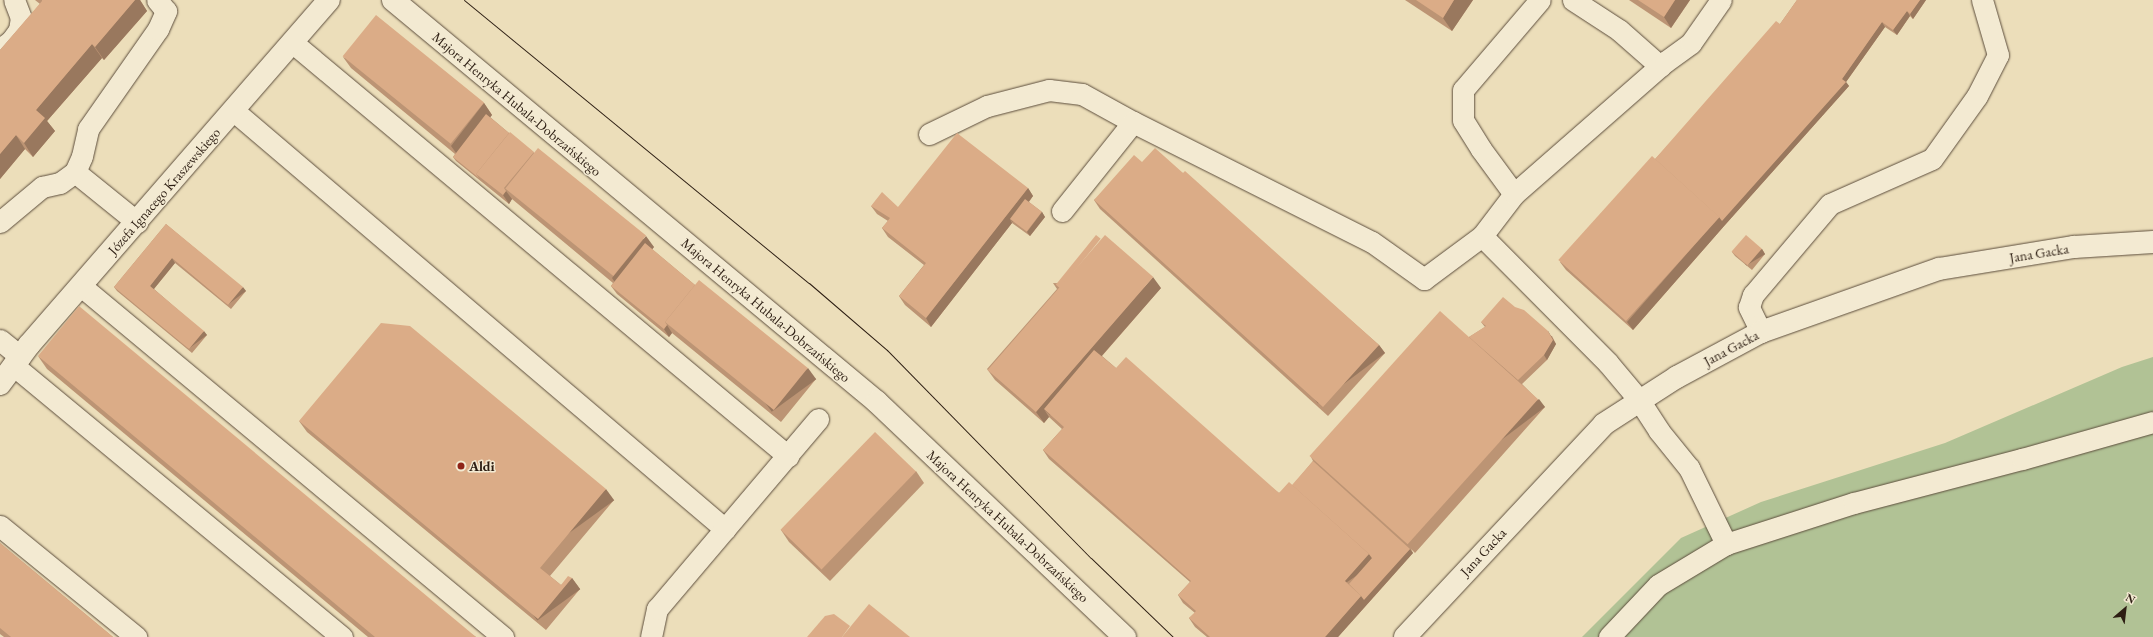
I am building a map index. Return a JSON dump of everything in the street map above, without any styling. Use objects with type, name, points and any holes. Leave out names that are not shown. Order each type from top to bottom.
[{"type":"street","name":"Józefa Ignacego Kraszewskiego","points":[[0,384],[16,361],[330,0]]},
{"type":"street","name":"Majora Henryka Hubala-Dobrzańskiego","points":[[393,0],[877,402],[1125,637]]},
{"type":"street","name":"Jana Gacka","points":[[1405,637],[1604,424],[1639,400],[1761,332],[1939,269],[2074,247],[2153,242]]},
{"type":"lane","points":[[0,49],[12,41],[19,30],[21,18],[14,0]]},
{"type":"lane","points":[[0,222],[42,187],[60,183],[75,172],[82,156],[88,129],[158,29],[166,11],[157,0]]},
{"type":"lane","points":[[1514,194],[1481,149],[1463,120],[1463,90],[1540,0]]},
{"type":"lane","points":[[1573,0],[1619,30],[1660,66]]},
{"type":"lane","points":[[929,134],[987,106],[1049,90],[1082,94],[1133,122],[1372,242],[1424,279],[1482,236],[1514,194],[1660,66],[1691,43],[1721,0]]},
{"type":"lane","points":[[1761,332],[1749,307],[1753,295],[1830,204],[1932,159],[1977,96],[1998,55],[1982,0]]},
{"type":"lane","points":[[293,43],[788,456]]},
{"type":"lane","points":[[234,111],[725,529]]},
{"type":"lane","points":[[1062,210],[1133,122]]},
{"type":"lane","points":[[75,172],[137,222]]},
{"type":"lane","points":[[1482,236],[1608,363],[1639,400],[1659,431],[1689,468],[1726,544]]},
{"type":"lane","points":[[81,286],[502,637]]},
{"type":"lane","points":[[0,340],[16,361],[342,637]]},
{"type":"lane","points":[[651,637],[657,609],[818,419]]},
{"type":"lane","points":[[1609,637],[1658,585],[1726,544],[1854,503],[2022,459],[2153,422]]},
{"type":"lane","points":[[0,526],[136,637]]},
{"type":"green space","points":[[2153,357],[2153,637],[1582,637],[1681,538],[1761,502],[1945,443],[2122,367]]},
{"type":"building","points":[[42,0],[135,0],[95,47],[92,44],[36,110],[45,118],[24,143],[16,135],[0,154],[0,50]]},
{"type":"building","points":[[1416,0],[1454,0],[1443,18]]},
{"type":"building","points":[[1638,0],[1675,0],[1664,17]]},
{"type":"building","points":[[1797,0],[1920,0],[1910,14],[1907,11],[1893,30],[1882,22],[1842,79],[1846,82],[1722,221],[1655,159],[1776,21],[1780,24]]},
{"type":"building","points":[[376,15],[484,102],[451,144],[343,56]]},
{"type":"building","points":[[486,114],[509,133],[476,174],[479,178],[453,157]]},
{"type":"building","points":[[510,132],[534,152],[504,188],[506,191],[503,195],[476,174]]},
{"type":"building","points":[[957,133],[1028,188],[926,318],[899,296],[926,263],[882,228],[890,218],[871,206],[882,192],[898,207]]},
{"type":"building","points":[[538,148],[646,235],[613,276],[505,188]]},
{"type":"building","points":[[1155,148],[1183,173],[1185,171],[1379,345],[1323,407],[1094,200],[1134,155],[1142,162]]},
{"type":"building","points":[[1652,156],[1720,217],[1626,321],[1558,260]]},
{"type":"building","points":[[1025,199],[1042,212],[1027,232],[1010,219]]},
{"type":"building","points":[[166,224],[243,287],[228,305],[172,258],[150,286],[204,331],[189,349],[114,287]]},
{"type":"building","points":[[1096,235],[1101,239],[1060,289],[1056,285]]},
{"type":"building","points":[[1105,235],[1153,277],[1036,412],[988,370]]},
{"type":"building","points":[[1746,235],[1762,249],[1747,265],[1732,252]]},
{"type":"building","points":[[645,243],[695,285],[665,322],[667,325],[664,329],[611,286]]},
{"type":"building","points":[[699,280],[808,368],[774,410],[665,322]]},
{"type":"building","points":[[1503,297],[1515,307],[1524,310],[1548,331],[1553,340],[1544,355],[1518,380],[1469,337],[1486,326],[1481,322]]},
{"type":"building","points":[[79,306],[476,637],[375,637],[38,356]]},
{"type":"building","points":[[1440,311],[1538,399],[1408,544],[1310,456]]},
{"type":"building","name":"Aldi","points":[[381,323],[410,326],[606,489],[540,568],[561,585],[568,576],[572,578],[538,619],[299,421]]},
{"type":"building","points":[[1094,350],[1116,368],[1126,357],[1279,493],[1289,482],[1369,554],[1345,581],[1361,596],[1325,637],[1210,637],[1189,618],[1196,611],[1178,595],[1191,581],[1043,450],[1064,427],[1044,409]]},
{"type":"building","points":[[875,432],[916,472],[822,569],[781,530]]},
{"type":"building","points":[[1313,461],[1410,549],[1364,600],[1349,584],[1372,558],[1292,485]]},
{"type":"building","points":[[0,543],[113,637],[11,637],[0,628]]},
{"type":"building","points":[[869,604],[910,637],[842,637]]},
{"type":"building","points":[[834,614],[850,626],[842,637],[807,637],[825,616]]},
{"type":"tram line","points":[[464,0],[809,283],[887,350],[1091,558],[1173,637]]},
{"type":"place","name":"Aldi","points":[[461,466]]}]
